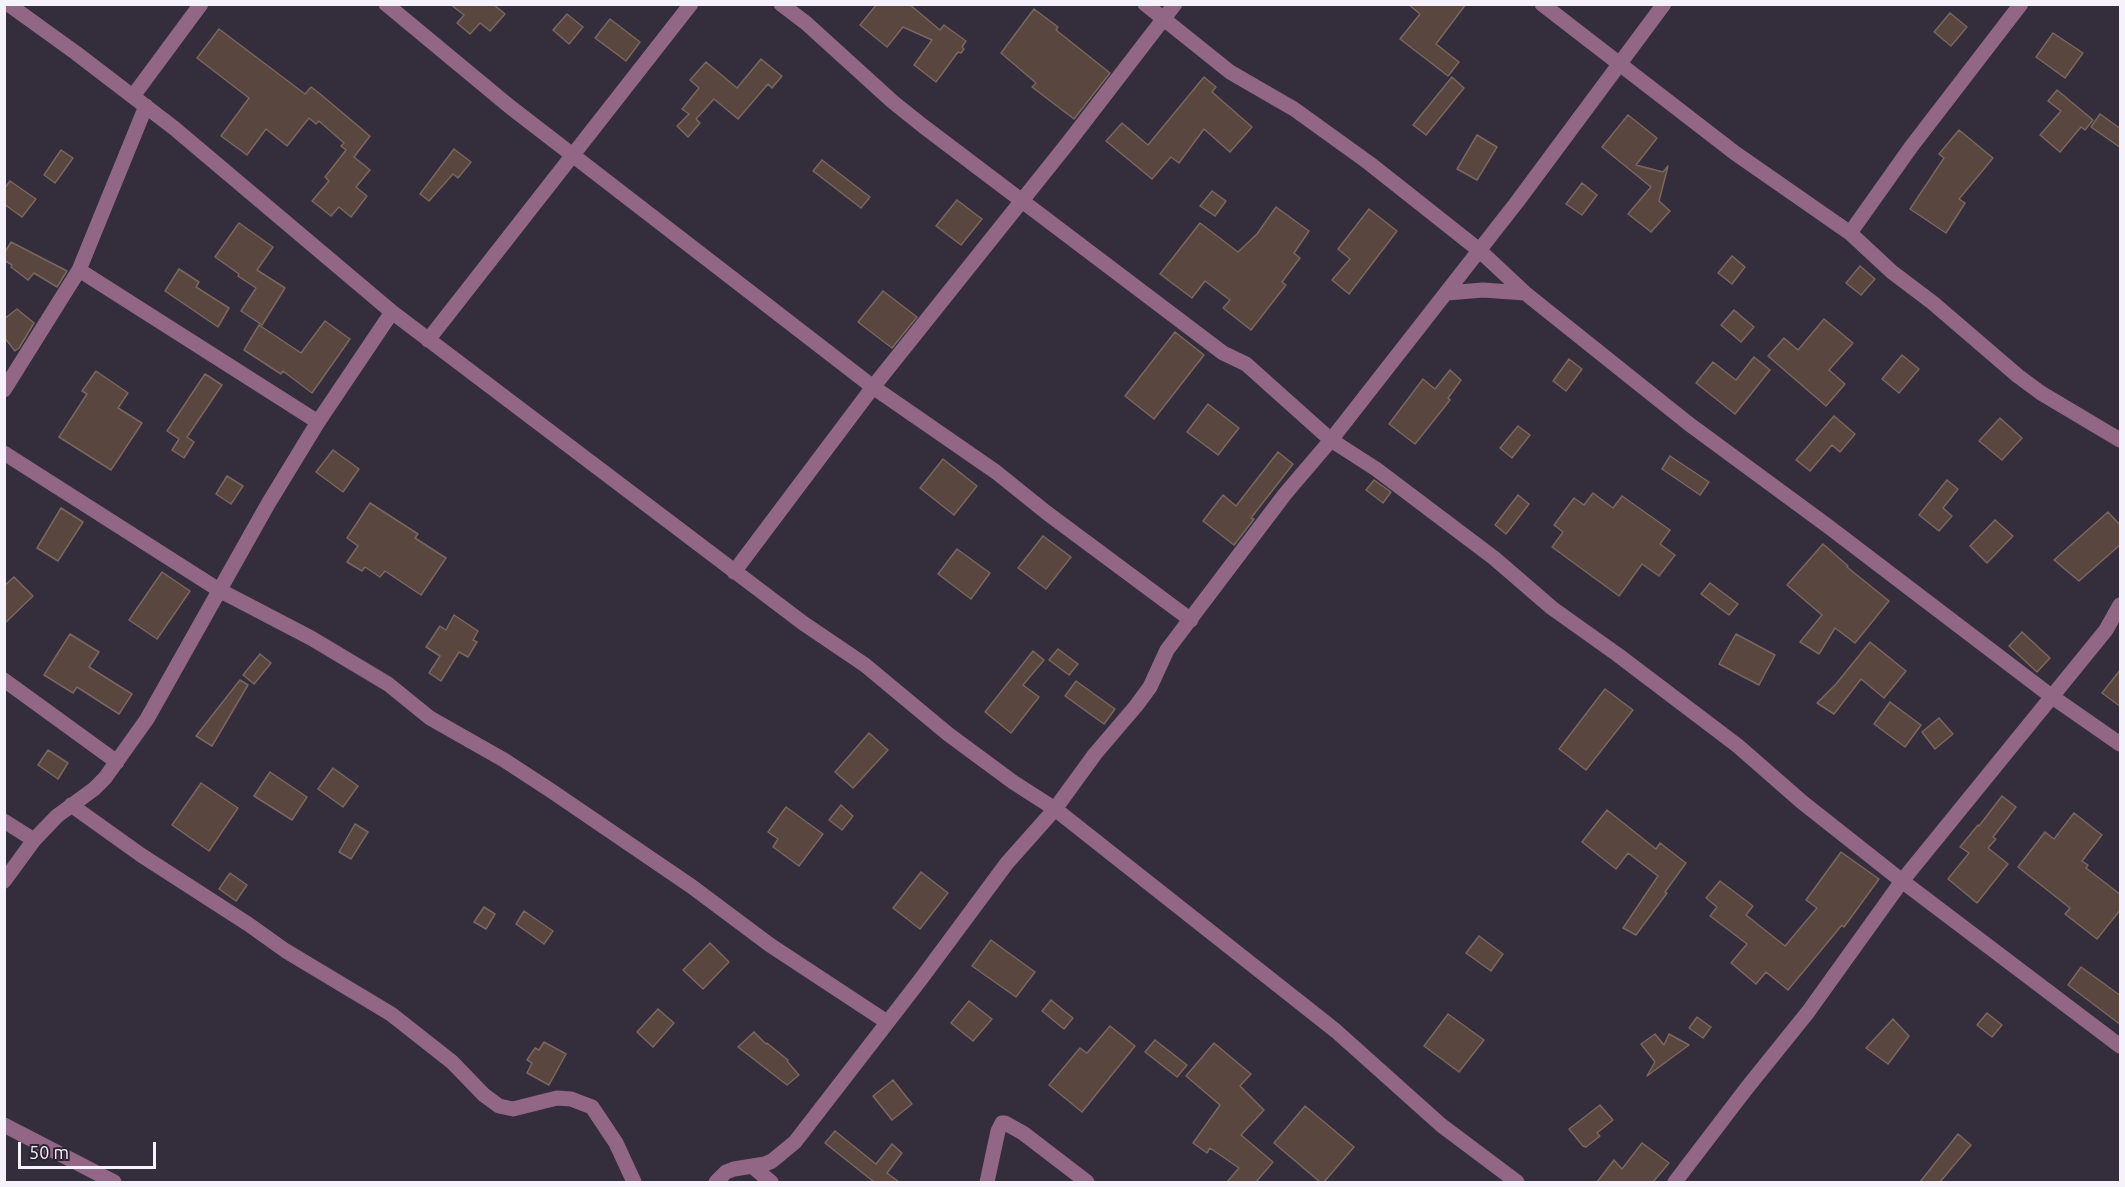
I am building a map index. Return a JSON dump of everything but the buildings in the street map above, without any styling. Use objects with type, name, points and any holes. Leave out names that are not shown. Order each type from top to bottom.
[{"type":"street","points":[[8,4],[146,106],[428,340],[734,572],[865,665],[948,734],[1055,809],[1336,1031],[1441,1125],[1517,1182]]},
{"type":"street","points":[[133,96],[201,4]]},
{"type":"street","points":[[386,4],[508,106],[873,387],[996,472],[1047,513],[1191,620]]},
{"type":"street","points":[[428,340],[691,4]]},
{"type":"street","points":[[781,4],[806,23],[893,102],[1021,202],[1223,353],[1246,364],[1330,440],[1376,469],[1494,558],[1551,608],[1618,655],[1738,746],[1802,802],[1902,881],[2121,1046]]},
{"type":"street","points":[[1145,4],[1230,72],[1294,109],[1370,163],[1479,250],[1525,293],[1689,424],[1830,527],[2051,696],[2121,744]]},
{"type":"street","points":[[734,572],[873,387],[1175,4]]},
{"type":"street","points":[[1542,4],[1735,153],[1850,233],[1892,272],[1933,303],[2018,376],[2041,393],[2121,440]]},
{"type":"street","points":[[716,1182],[726,1172],[734,1169],[753,1167],[772,1161],[795,1142],[1007,863],[1055,809],[1095,754],[1150,687],[1167,650],[1285,494],[1447,293],[1664,4]]},
{"type":"street","points":[[1850,233],[1911,147],[2021,4]]},
{"type":"street","points":[[4,390],[79,270],[146,106]]},
{"type":"street","points":[[79,270],[318,422]]},
{"type":"street","points":[[1447,293],[1483,290],[1525,293]]},
{"type":"street","points":[[4,881],[34,840],[57,816],[94,789],[117,762],[147,719],[268,504],[318,422],[392,312]]},
{"type":"street","points":[[4,453],[219,590],[311,638],[388,684],[430,718],[504,760],[550,790],[691,886],[770,945],[887,1022]]},
{"type":"street","points":[[1675,1182],[1808,1012],[1902,881],[2106,630],[2121,605]]},
{"type":"street","points":[[4,680],[117,762]]},
{"type":"street","points":[[71,805],[141,855],[286,951],[392,1014],[452,1062],[484,1095],[499,1106],[513,1108],[557,1098],[571,1099],[592,1107],[616,1143],[634,1182]]},
{"type":"street","points":[[4,821],[34,840]]},
{"type":"street","points":[[987,1182],[998,1131],[1002,1123],[1023,1133],[1087,1182]]},
{"type":"street","points":[[4,1125],[114,1182]]},
{"type":"street","points":[[753,1167],[771,1182]]}]
